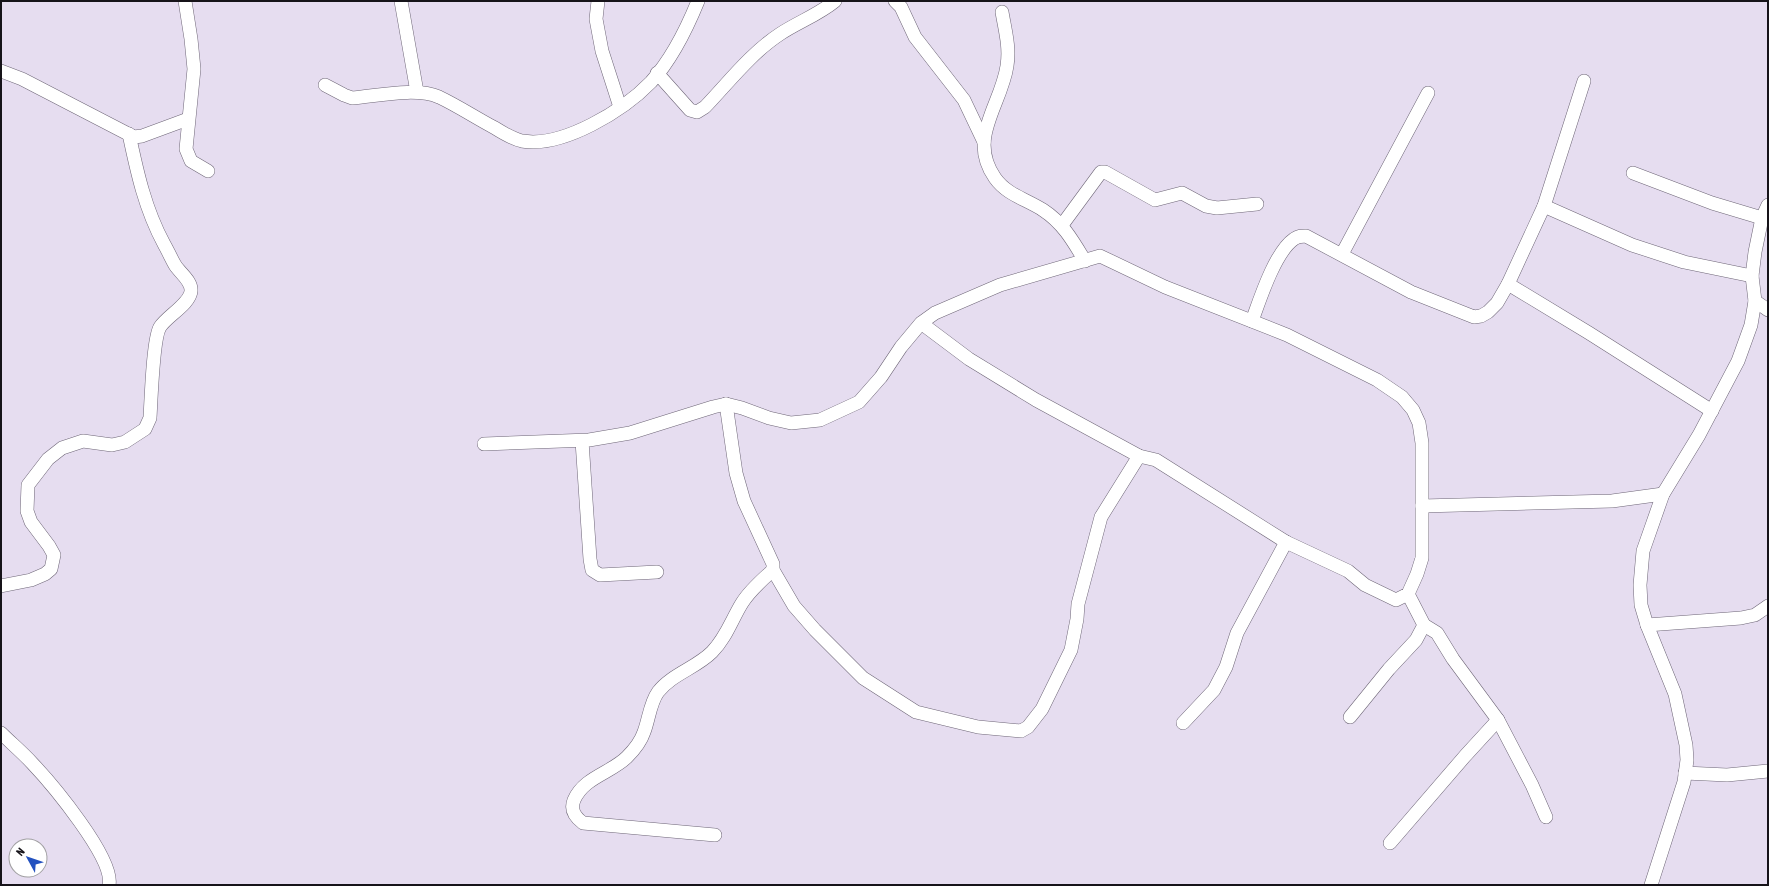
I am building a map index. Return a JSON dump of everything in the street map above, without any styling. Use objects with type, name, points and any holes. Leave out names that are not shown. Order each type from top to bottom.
[{"type":"street","points":[[185,1],[194,69],[186,149],[191,161],[208,171]]},
{"type":"street","points":[[401,1],[417,92]]},
{"type":"street","points":[[598,1],[596,19],[600,39],[620,107]]},
{"type":"street","points":[[325,85],[352,98],[417,92],[438,97],[504,134],[522,141],[547,140],[585,129],[620,107],[637,94],[657,74],[674,48],[698,1]]},
{"type":"street","points":[[657,74],[690,110],[697,112],[705,107],[761,50],[779,35],[818,13],[835,1]]},
{"type":"street","points":[[895,1],[901,7],[915,37],[964,100],[984,142]]},
{"type":"street","points":[[1002,12],[1009,48],[1002,89],[988,120],[984,142],[986,161],[995,178],[1006,191],[1042,210],[1062,225],[1085,261]]},
{"type":"street","points":[[1,71],[22,79],[134,137],[142,136],[188,119]]},
{"type":"street","points":[[1252,321],[1278,259],[1293,239],[1298,236],[1306,236],[1411,292],[1474,317],[1481,316],[1488,312],[1497,303],[1508,284],[1544,206],[1584,81]]},
{"type":"street","points":[[1342,254],[1428,93]]},
{"type":"street","points":[[1,586],[31,580],[45,574],[51,569],[54,555],[49,546],[30,522],[27,511],[28,485],[48,458],[62,448],[83,441],[112,445],[125,442],[145,429],[150,418],[157,334],[169,317],[182,306],[189,297],[191,290],[190,284],[176,266],[162,240],[148,209],[137,174],[129,134]]},
{"type":"street","points":[[1062,225],[1101,172],[1105,172],[1155,200],[1182,194],[1206,206],[1217,208],[1256,204]]},
{"type":"street","points":[[1633,173],[1712,202],[1762,218]]},
{"type":"street","points":[[1651,885],[1676,812],[1684,782],[1687,760],[1686,745],[1675,694],[1647,625],[1641,605],[1640,585],[1643,551],[1663,494],[1712,411],[1738,361],[1751,325],[1755,301],[1752,276],[1762,218],[1768,205]]},
{"type":"street","points":[[1544,206],[1632,245],[1684,262],[1752,276]]},
{"type":"street","points":[[484,444],[582,440],[630,433],[726,404],[769,418],[791,423],[827,418],[859,402],[881,378],[900,347],[921,323],[936,313],[1000,285],[1100,256],[1165,287],[1287,335],[1377,380],[1402,397],[1413,410],[1419,423],[1422,443],[1422,558],[1408,594],[1396,600],[1365,585],[1348,572],[1286,542],[1156,460],[1139,456],[1002,380],[969,359],[921,323]]},
{"type":"street","points":[[1508,284],[1589,333],[1712,411]]},
{"type":"street","points":[[1755,301],[1768,310]]},
{"type":"street","points":[[715,835],[583,823],[576,818],[572,808],[574,800],[582,788],[626,758],[636,747],[644,732],[648,715],[657,693],[667,683],[700,662],[713,651],[753,588],[773,570],[774,564],[742,494],[736,473],[726,404]]},
{"type":"street","points":[[582,440],[590,560],[592,570],[600,575],[657,572]]},
{"type":"street","points":[[773,570],[794,606],[815,630],[863,678],[916,712],[978,727],[1021,731],[1028,728],[1042,709],[1071,650],[1078,604],[1101,516],[1139,456]]},
{"type":"street","points":[[1422,506],[1612,501],[1663,494]]},
{"type":"street","points":[[1183,723],[1214,690],[1226,667],[1237,633],[1286,542]]},
{"type":"street","points":[[1408,594],[1424,625],[1437,633],[1453,660],[1498,720],[1532,785],[1546,817]]},
{"type":"street","points":[[1647,625],[1741,618],[1755,614],[1768,606]]},
{"type":"street","points":[[1350,717],[1384,674],[1416,640],[1424,625]]},
{"type":"street","points":[[1390,843],[1498,720]]},
{"type":"street","points":[[1,733],[32,763],[58,793],[99,849],[107,867],[110,880],[109,885]]},
{"type":"street","points":[[1685,773],[1727,775],[1768,771]]}]
